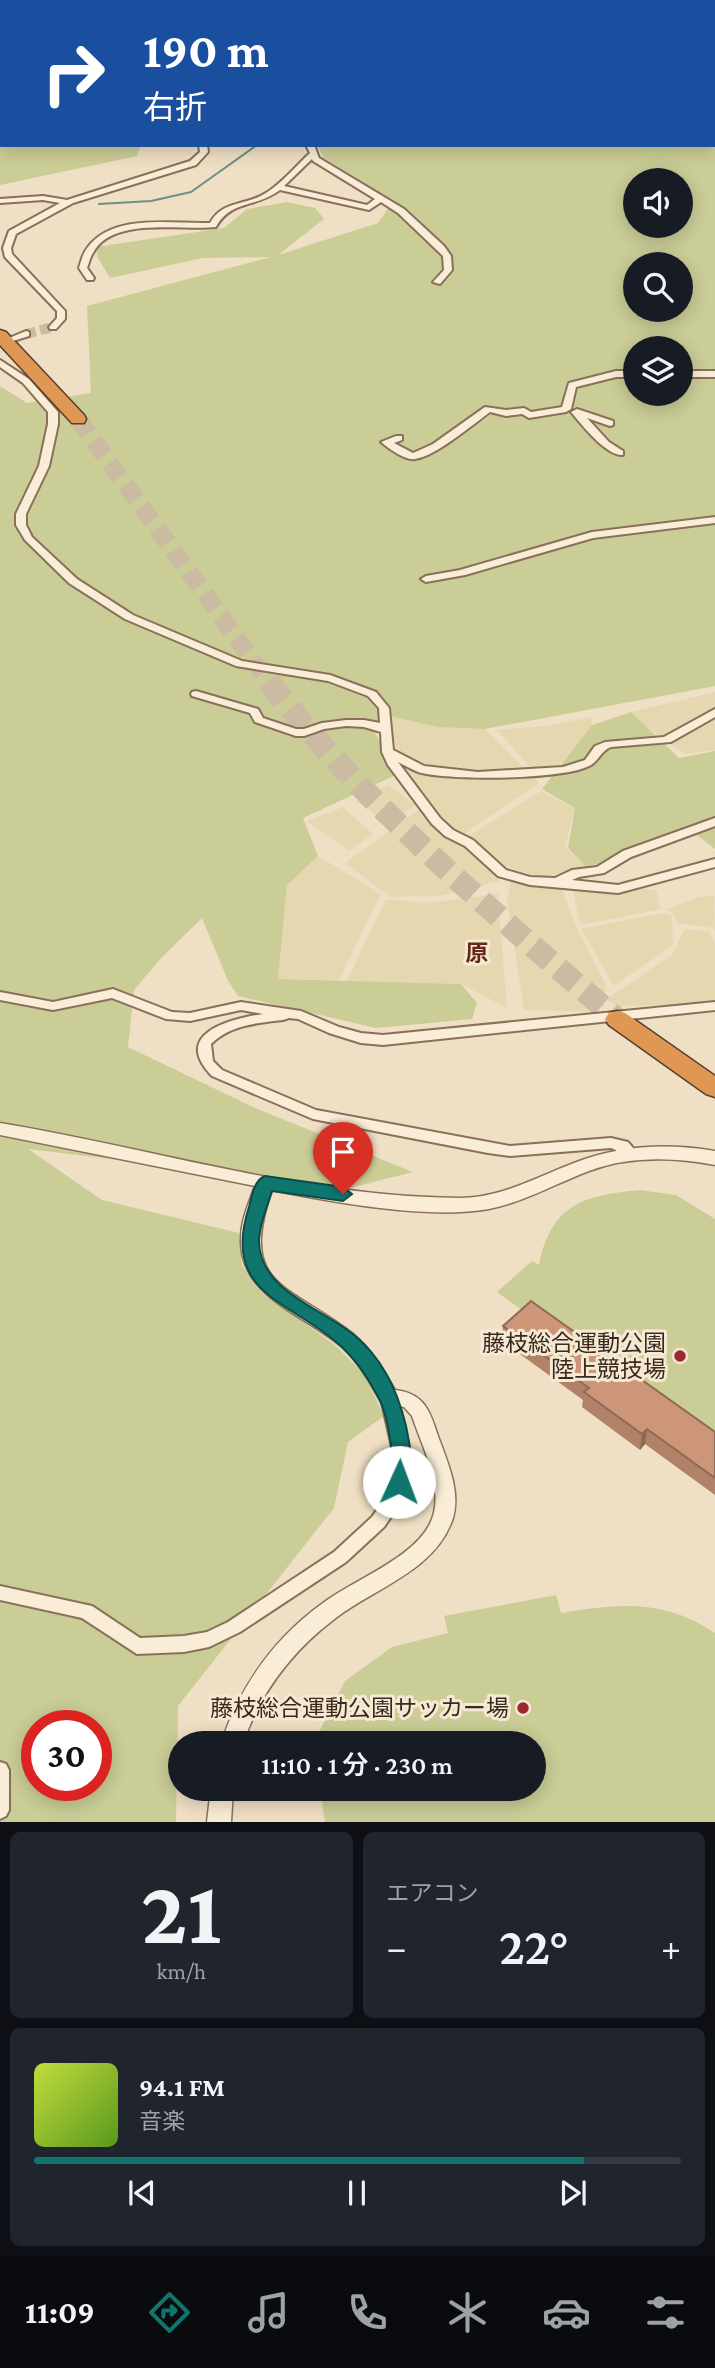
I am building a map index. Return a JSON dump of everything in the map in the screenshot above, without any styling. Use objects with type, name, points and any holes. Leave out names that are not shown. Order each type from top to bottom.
[{"type":"highway","points":[[6,336],[78,419]]},
{"type":"highway","points":[[715,1082],[617,1019],[715,1088]]},
{"type":"street","points":[[53,327],[61,319],[61,311],[8,255],[12,233],[68,202],[193,163],[204,152],[203,147]]},
{"type":"street","points":[[90,278],[83,268],[85,255],[100,236],[122,229],[213,225],[217,215],[229,206],[262,198],[277,187],[312,150],[337,174],[401,211],[447,256],[447,270],[437,282]]},
{"type":"street","points":[[277,187],[369,208],[381,198]]},
{"type":"street","points":[[0,201],[43,198],[68,202]]},
{"type":"street","points":[[0,237],[10,237]]},
{"type":"street","points":[[6,336],[26,334]]},
{"type":"street","points":[[0,363],[26,381],[52,412],[53,424],[44,466],[21,514],[21,525],[28,538],[73,581],[129,617],[240,664],[330,678],[372,694],[384,708],[388,752],[394,765],[430,814],[449,833],[469,843],[502,873],[530,881],[618,889],[715,863]]},
{"type":"street","points":[[620,453],[606,444],[571,411],[572,385],[623,374]]},
{"type":"street","points":[[693,374],[715,374]]},
{"type":"street","points":[[399,438],[386,442],[413,457],[436,446],[488,409],[506,413],[524,411],[529,415],[571,411],[610,423]]},
{"type":"street","points":[[426,579],[461,573],[592,535],[715,520]]},
{"type":"street","points":[[196,695],[254,711],[259,720],[296,733],[306,733],[321,726],[361,723],[377,725],[386,730]]},
{"type":"street","points":[[388,752],[421,769],[478,775],[564,770],[589,762],[599,748],[609,744],[667,740],[715,712]]},
{"type":"street","points":[[556,882],[576,873],[600,870],[627,853],[715,822]]},
{"type":"street","points":[[0,996],[53,1006],[113,993],[171,1016],[190,1017],[241,1006],[301,1015],[334,1030],[361,1038],[383,1040],[715,1006]]},
{"type":"street","points":[[301,1015],[225,1026],[212,1033],[204,1043],[203,1052],[207,1063],[217,1073],[313,1114],[510,1151],[611,1143],[623,1146],[632,1155]]},
{"type":"street","points":[[0,1129],[139,1153],[265,1183],[433,1202],[484,1203],[524,1194],[607,1158],[662,1153],[715,1158]]},
{"type":"street","points":[[0,1593],[86,1611],[137,1646],[184,1644],[209,1639],[234,1627],[340,1558],[378,1522],[391,1503],[399,1482],[402,1457],[389,1398],[376,1375],[349,1341],[279,1295],[264,1279],[254,1262],[250,1244],[251,1228],[265,1183]]},
{"type":"street","points":[[235,1731],[238,1719],[260,1680],[285,1647],[317,1618],[351,1594],[427,1547],[443,1519],[444,1491],[419,1407],[407,1398],[389,1398]]},
{"type":"street","points":[[0,1770],[0,1810]]},
{"type":"street","points":[[219,1822],[221,1801]]},
{"type":"shaded area","points":[[715,692],[715,750],[685,754],[627,713]]},
{"type":"shaded area","points":[[387,715],[437,727],[485,729],[539,783],[464,834],[456,835],[500,881],[440,896],[391,897],[345,863],[424,806],[394,770]]},
{"type":"shaded area","points":[[591,717],[592,725],[555,771],[531,768],[497,730],[546,726]]},
{"type":"shaded area","points":[[388,785],[416,805],[388,823],[356,801]]},
{"type":"shaded area","points":[[541,791],[575,808],[565,847],[586,867],[540,878],[502,865],[467,837]]},
{"type":"shaded area","points":[[343,807],[373,834],[349,851],[307,821]]},
{"type":"shaded area","points":[[318,856],[381,894],[339,980],[278,979],[287,884]]},
{"type":"shaded area","points":[[511,880],[562,887],[574,922],[606,986],[604,1005],[597,1012],[524,1010],[507,900]]},
{"type":"shaded area","points":[[572,885],[656,890],[661,909],[580,925]]},
{"type":"shaded area","points":[[498,894],[507,1008],[461,984],[347,981],[386,899],[425,903]]},
{"type":"shaded area","points":[[714,895],[715,932],[713,928],[678,923],[674,914],[667,909],[696,898]]},
{"type":"shaded area","points":[[664,913],[672,916],[673,945],[614,986],[581,929]]},
{"type":"shaded area","points":[[685,929],[709,932],[715,944],[715,1004],[615,1006],[607,999],[672,955]]},
{"type":"green space","points":[[0,147],[140,147],[137,156],[0,185]]},
{"type":"green space","points":[[318,147],[715,147],[715,686],[485,729],[437,727],[385,715],[371,727],[400,773],[303,818],[318,856],[287,885],[278,979],[461,984],[477,1003],[472,1019],[376,1028],[238,996],[228,981],[202,918],[162,957],[134,990],[128,1047],[255,1108],[413,1172],[350,1188],[28,1149],[102,1200],[239,1233],[242,1265],[262,1293],[335,1345],[364,1374],[384,1416],[348,1442],[334,1508],[178,1706],[178,1731],[168,1731],[168,1801],[176,1801],[176,1822],[0,1822],[0,386],[27,403],[91,393],[87,306],[271,257],[203,258],[110,278],[98,258],[96,247],[224,228],[247,209],[287,202],[315,208],[324,219],[278,255],[378,223],[393,201],[324,158]]},
{"type":"green space","points":[[631,712],[679,758],[715,751],[715,849],[688,828],[611,861],[586,867],[568,848],[575,808],[542,789],[592,725]]},
{"type":"green space","points":[[640,1190],[676,1195],[715,1219],[715,1449],[497,1292],[532,1261],[539,1265],[552,1229],[561,1216],[573,1207],[602,1195]]},
{"type":"green space","name":"藤枝総合運動公園サッカー場","points":[[556,1595],[561,1613],[603,1607],[641,1606],[678,1614],[715,1633],[715,1822],[325,1822],[322,1801],[546,1801],[546,1731],[320,1731],[345,1681],[392,1647],[448,1633],[444,1616]]},
{"type":"building","name":"藤枝総合運動公園 陸上競技場","points":[[531,1301],[715,1432],[715,1478],[647,1429],[642,1434],[584,1392],[589,1388],[503,1326]]},
{"type":"waterway","points":[[99,204],[151,201],[191,192],[254,147]]},
{"type":"tunnel","points":[[26,334],[53,327]]},
{"type":"tunnel","points":[[78,419],[270,684]]},
{"type":"tunnel","points":[[269,682],[348,774],[391,817],[480,900],[617,1019]]},
{"type":"place","name":"藤枝総合運動公園 陸上競技場","points":[[680,1356]]},
{"type":"place","name":"藤枝総合運動公園サッカー場","points":[[523,1708]]},
{"type":"district","name":"原","points":[[477,953]]},
{"type":"route","points":[[343,1194],[265,1183],[251,1228],[250,1244],[254,1262],[264,1279],[279,1295],[349,1341],[376,1375],[389,1398],[398,1437],[402,1457],[399,1482]]}]
